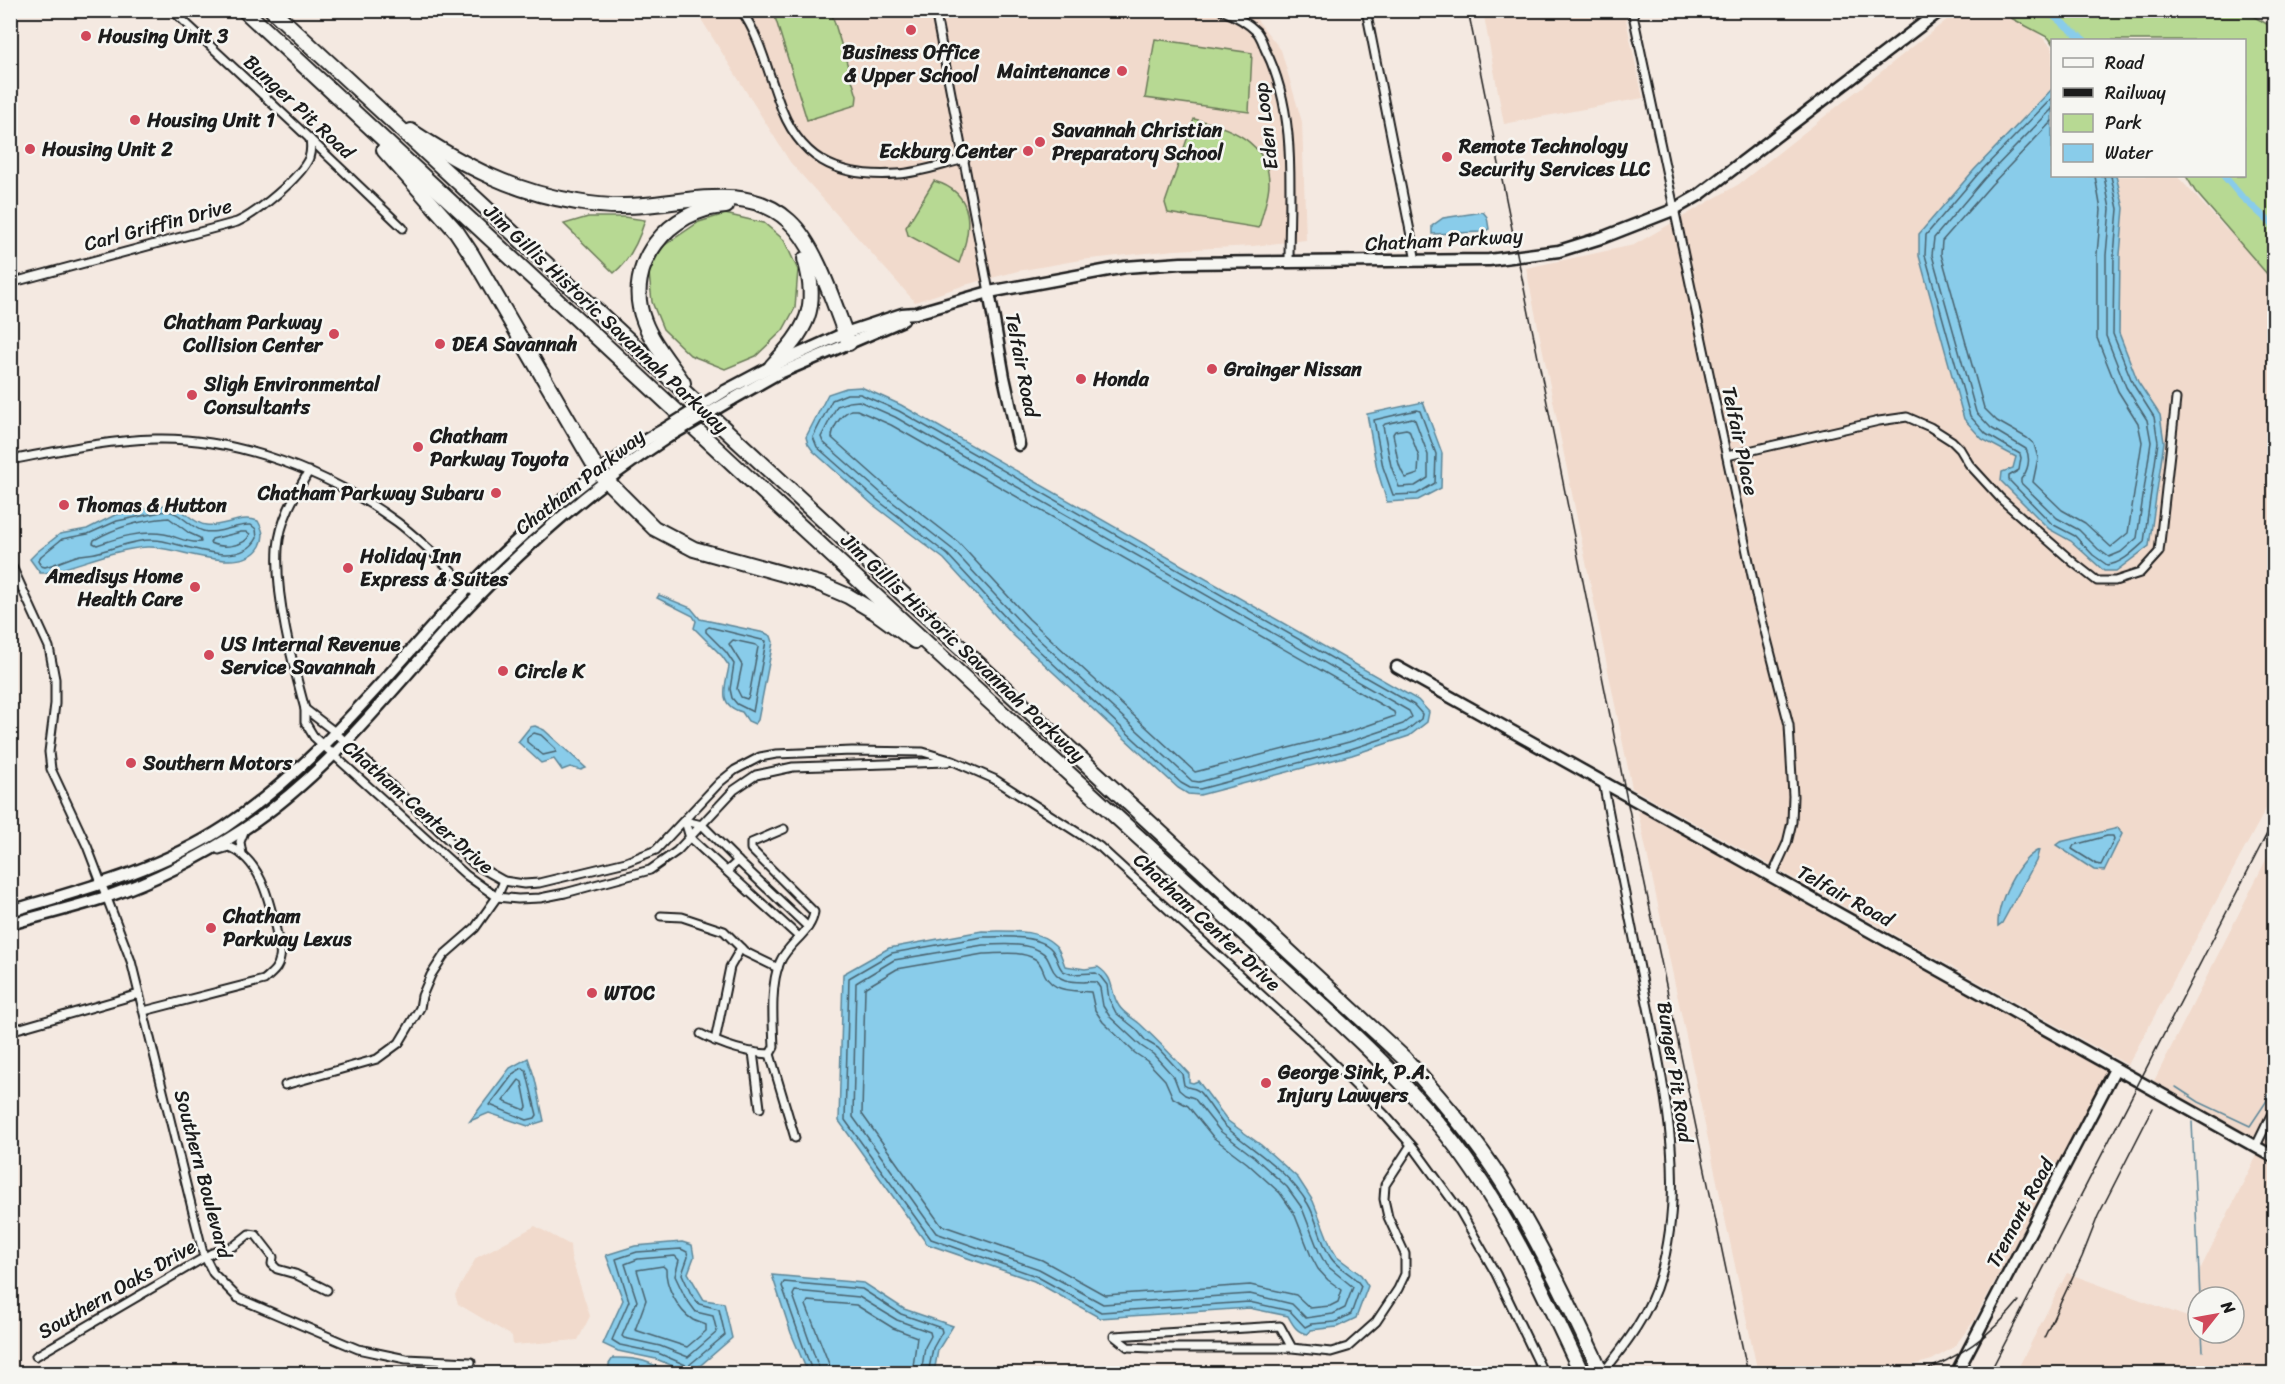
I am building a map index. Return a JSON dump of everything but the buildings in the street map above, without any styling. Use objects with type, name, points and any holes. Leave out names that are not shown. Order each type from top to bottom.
[{"type":"highway","name":"Jim Gillis Historic Savannah Parkway","points":[[244,10],[1350,1031],[1402,1082],[1472,1168],[1519,1246],[1580,1369]]},
{"type":"highway","name":"Jim Gillis Historic Savannah Parkway","points":[[272,10],[1404,1058],[1456,1118],[1502,1182],[1539,1246],[1602,1374]]},
{"type":"highway","points":[[371,104],[465,165],[505,184],[549,197],[579,203],[620,206],[736,197],[770,208],[791,222],[809,246],[844,340]]},
{"type":"highway","points":[[348,107],[456,231],[602,477],[654,528],[694,549],[795,576],[848,596],[875,612],[965,678]]},
{"type":"highway","points":[[694,400],[649,333],[643,319],[639,282],[650,250],[661,235],[674,223],[697,211],[713,206],[733,206],[754,210],[784,228],[805,259],[844,340]]},
{"type":"highway","points":[[772,366],[797,339],[807,320],[812,296],[811,281],[805,259]]},
{"type":"main road","name":"Chatham Parkway","points":[[10,911],[101,885],[164,860],[224,827],[289,778],[469,588],[536,525],[665,434],[772,366],[903,320],[916,313],[989,292],[1125,267],[1181,263],[1489,260],[1559,251],[1604,237],[1673,210],[1700,195],[1941,10]]},
{"type":"main road","name":"Telfair Road","points":[[989,292],[1019,445]]},
{"type":"main road","name":"Chatham Parkway","points":[[728,395],[776,375],[844,340]]},
{"type":"main road","name":"Chatham Parkway","points":[[10,924],[106,897],[170,871],[245,829],[282,801],[345,742],[478,596],[539,534],[602,477]]},
{"type":"main road","name":"Telfair Road","points":[[1397,667],[2274,1157]]},
{"type":"main road","name":"Tremont Road","points":[[1956,1374],[2115,1069]]},
{"type":"street","name":"Bunger Pit Road","points":[[172,10],[403,228]]},
{"type":"street","points":[[741,10],[753,27],[785,120],[802,146],[830,165],[854,174],[899,174],[965,159]]},
{"type":"street","points":[[935,10],[989,292]]},
{"type":"street","name":"Eden Loop","points":[[1221,10],[1236,16],[1257,33],[1276,70],[1285,114],[1289,166],[1289,263]]},
{"type":"street","points":[[1366,10],[1416,261]]},
{"type":"street","name":"Telfair Place","points":[[1632,10],[1758,604],[1789,725],[1793,796],[1792,822],[1787,843],[1772,876]]},
{"type":"street","name":"Carl Griffin Drive","points":[[10,283],[228,225],[250,216],[299,172],[310,154],[310,139]]},
{"type":"street","points":[[1726,456],[1879,421],[1907,417],[1930,427],[1952,441],[1960,449],[1969,465],[2001,499],[2074,563],[2097,581],[2115,581],[2140,573],[2158,552],[2176,399]]},
{"type":"street","points":[[10,460],[91,445],[156,439],[232,447],[309,471],[357,495],[420,541],[478,596]]},
{"type":"street","name":"Chatham Center Drive","points":[[309,471],[289,506],[278,547],[280,596],[307,727],[332,754],[466,875],[498,897],[540,898],[650,870],[690,838],[745,781],[772,770],[793,767],[953,761]]},
{"type":"street","name":"Southern Boulevard","points":[[10,562],[49,647],[55,679],[55,704],[49,752],[51,769],[87,846],[131,961],[205,1257],[213,1273],[238,1298],[358,1348],[406,1359],[471,1362]]},
{"type":"street","name":"Chatham Center Drive","points":[[305,709],[335,732],[474,864],[504,881],[525,884],[539,883],[644,856],[665,843],[720,782],[735,770],[760,757],[776,754],[894,750],[922,752],[953,761],[994,779],[1100,847],[1316,1045],[1385,1114],[1460,1211],[1544,1374]]},
{"type":"street","name":"Bunger Pit Road","points":[[1602,1374],[1641,1320],[1660,1278],[1667,1250],[1673,1179],[1668,1110],[1603,782]]},
{"type":"street","points":[[799,937],[690,838],[685,821],[702,825],[808,927]]},
{"type":"street","points":[[242,854],[240,842],[245,829]]},
{"type":"street","points":[[784,829],[751,843],[751,849],[814,912],[813,921],[786,952],[778,968],[773,1022],[774,1047],[770,1054],[795,1138]]},
{"type":"street","points":[[144,1011],[264,980],[275,971],[281,956],[264,885],[242,854],[229,847],[223,847],[184,870],[170,871]]},
{"type":"street","points":[[727,870],[738,861]]},
{"type":"street","points":[[285,1085],[377,1059],[399,1043],[420,1008],[422,996],[431,975],[444,955],[475,928],[498,897],[504,881]]},
{"type":"street","points":[[661,916],[682,917],[724,931],[745,952],[778,968]]},
{"type":"street","points":[[715,1041],[730,967],[741,948]]},
{"type":"street","points":[[10,1031],[139,994]]},
{"type":"street","points":[[701,1034],[715,1041],[753,1052],[770,1054]]},
{"type":"street","points":[[753,1052],[760,1108]]},
{"type":"street","points":[[2256,1146],[2274,1109]]},
{"type":"street","points":[[1292,1348],[1280,1326],[1114,1336],[1128,1347],[1292,1348],[1331,1352],[1348,1347],[1376,1322],[1405,1274],[1405,1254],[1388,1217],[1384,1199],[1385,1185],[1410,1145]]},
{"type":"street","name":"Southern Oaks Drive","points":[[36,1356],[205,1257],[234,1245],[249,1234],[256,1235],[273,1257],[272,1264],[277,1269],[295,1274],[327,1290]]},
{"type":"shaded area","points":[[2015,10],[2051,46],[2051,177],[2178,177],[2225,228],[2257,258],[2274,268],[2274,794],[2128,1065],[1632,788],[1526,268],[1634,245],[1739,184],[1958,11]]},
{"type":"shaded area","name":"Savannah Christian Preparatory School","points":[[696,11],[1250,11],[1281,50],[1302,122],[1306,240],[1080,260],[1018,271],[965,285],[915,302],[790,162]]},
{"type":"shaded area","points":[[1483,11],[1624,11],[1643,98],[1504,124]]},
{"type":"shaded area","points":[[1637,807],[2109,1070],[1973,1322],[1954,1347],[1932,1360],[1883,1373],[1758,1373]]},
{"type":"shaded area","points":[[2274,844],[2274,1149],[2154,1081]]},
{"type":"shaded area","points":[[2258,1153],[2274,1162],[2274,1373],[2015,1374],[2067,1273],[2186,1317],[2186,1345],[2246,1345],[2246,1285],[2198,1285],[2198,1274]]},
{"type":"shaded area","points":[[535,1226],[570,1245],[571,1257],[590,1316],[578,1340],[513,1345],[512,1336],[458,1304],[455,1295],[476,1258]]},
{"type":"green space","points":[[796,11],[831,11],[857,96],[856,105],[807,120],[775,17]]},
{"type":"green space","points":[[2001,11],[2244,11],[2274,28],[2274,282],[2195,191],[2187,177],[2246,177],[2246,39],[2051,39],[2051,41],[2049,38]]},
{"type":"green space","points":[[1155,39],[1252,53],[1249,112],[1145,98]]},
{"type":"green space","points":[[1194,119],[1220,126],[1244,138],[1262,157],[1269,183],[1259,228],[1168,213],[1165,203]]},
{"type":"green space","points":[[934,181],[948,187],[964,203],[968,225],[959,263],[908,235],[906,227]]},
{"type":"green space","points":[[725,214],[764,223],[784,240],[798,270],[795,308],[783,330],[756,356],[725,369],[690,355],[663,329],[652,302],[649,273],[659,249],[699,222]]},
{"type":"green space","points":[[588,217],[624,217],[645,220],[633,249],[614,273],[564,224]]},
{"type":"water","points":[[2051,90],[2051,177],[2116,177],[2124,208],[2120,255],[2119,333],[2138,382],[2160,415],[2164,442],[2149,546],[2116,571],[2104,571],[2071,541],[2049,529],[2001,481],[2002,472],[2013,468],[2016,457],[1982,439],[1964,419],[1919,256],[1919,234],[1974,170]]},
{"type":"water","points":[[1483,212],[1487,217],[1489,229],[1482,232],[1432,234],[1432,226],[1443,218]]},
{"type":"water","points":[[861,387],[901,405],[1418,700],[1429,712],[1427,722],[1409,736],[1352,755],[1200,795],[1188,794],[1178,788],[1013,635],[944,559],[872,504],[813,451],[806,437],[828,394],[846,388]]},
{"type":"water","points":[[1423,402],[1442,453],[1441,488],[1418,500],[1387,502],[1377,469],[1367,414]]},
{"type":"water","points":[[165,505],[176,507],[200,524],[219,525],[244,519],[258,521],[263,533],[262,542],[251,555],[239,559],[207,558],[147,547],[134,548],[40,573],[30,559],[60,534],[87,529],[115,515]]},
{"type":"water","points":[[659,595],[691,608],[700,619],[771,636],[773,642],[758,720],[755,724],[748,721],[742,712],[729,705],[725,687],[729,666],[694,628],[696,621],[693,616],[657,598]]},
{"type":"water","points":[[535,726],[544,730],[586,768],[581,770],[570,767],[562,770],[554,759],[541,763],[518,742],[530,727]]},
{"type":"water","points":[[2118,828],[2122,834],[2104,871],[2094,870],[2056,845],[2060,842]]},
{"type":"water","points":[[2039,850],[2036,861],[2002,923],[1998,926],[2001,906],[2010,883],[2023,863]]},
{"type":"water","points":[[982,931],[1039,935],[1057,947],[1065,966],[1085,969],[1098,967],[1104,972],[1121,1009],[1140,1024],[1177,1061],[1189,1074],[1189,1082],[1198,1081],[1228,1121],[1261,1145],[1298,1178],[1313,1201],[1337,1257],[1361,1275],[1368,1286],[1356,1318],[1337,1327],[1311,1330],[1308,1334],[1298,1330],[1288,1316],[1249,1308],[1100,1318],[1034,1281],[927,1244],[839,1121],[843,974],[889,948]]},
{"type":"water","points":[[528,1058],[544,1121],[528,1126],[489,1113],[470,1121],[510,1068]]},
{"type":"water","points":[[682,1242],[692,1245],[694,1257],[688,1273],[704,1300],[724,1303],[732,1338],[695,1370],[688,1372],[656,1359],[618,1351],[603,1344],[623,1300],[606,1255],[635,1246]]},
{"type":"water","points":[[772,1275],[864,1283],[904,1309],[953,1326],[938,1350],[934,1373],[808,1373],[791,1333]]},
{"type":"water","points":[[613,1358],[644,1361],[671,1373],[639,1373],[609,1369]]},
{"type":"waterway","points":[[2046,10],[2083,39]]},
{"type":"waterway","points":[[2225,177],[2241,196],[2274,226]]},
{"type":"waterway","points":[[2176,1087],[2199,1102],[2250,1126],[2266,1102],[2274,1083]]},
{"type":"waterway","points":[[2192,1122],[2199,1285]]},
{"type":"waterway","points":[[2274,1125],[2267,1139],[2274,1144]]},
{"type":"waterway","points":[[2203,1345],[2203,1351]]},
{"type":"railway","points":[[1468,10],[1626,795],[1748,1374]]},
{"type":"railway","points":[[1989,1374],[2274,820]]},
{"type":"railway","points":[[2044,1338],[2082,1257],[2098,1216],[2153,1108]]},
{"type":"railway","points":[[1915,1374],[1973,1345],[1997,1325],[2019,1301]]},
{"type":"place","name":"Business Office & Upper School","points":[[911,30]]},
{"type":"place","name":"Housing Unit 3","points":[[86,36]]},
{"type":"place","name":"Maintenance","points":[[1122,71]]},
{"type":"place","name":"Housing Unit 1","points":[[135,120]]},
{"type":"place","name":"Savannah Christian Preparatory School","points":[[1040,142]]},
{"type":"place","name":"Housing Unit 2","points":[[30,149]]},
{"type":"place","name":"Eckburg Center","points":[[1028,151]]},
{"type":"place","name":"Remote Technology Security Services LLC","points":[[1447,157]]},
{"type":"place","name":"Chatham Parkway Collision Center","points":[[334,334]]},
{"type":"place","name":"DEA Savannah","points":[[440,344]]},
{"type":"place","name":"Grainger Nissan","points":[[1212,369]]},
{"type":"place","name":"Honda","points":[[1081,379]]},
{"type":"place","name":"Sligh Environmental Consultants","points":[[192,395]]},
{"type":"place","name":"Chatham Parkway Toyota","points":[[418,447]]},
{"type":"place","name":"Chatham Parkway Subaru","points":[[496,493]]},
{"type":"place","name":"Thomas & Hutton","points":[[64,505]]},
{"type":"place","name":"Holiday Inn Express & Suites","points":[[348,568]]},
{"type":"place","name":"Amedisys Home Health Care","points":[[195,587]]},
{"type":"place","name":"US Internal Revenue Service Savannah","points":[[209,655]]},
{"type":"place","name":"Circle K","points":[[503,671]]},
{"type":"place","name":"Southern Motors","points":[[131,763]]},
{"type":"place","name":"Chatham Parkway Lexus","points":[[211,928]]},
{"type":"place","name":"WTOC","points":[[592,993]]},
{"type":"place","name":"George Sink, P.A. Injury Lawyers","points":[[1266,1083]]}]
